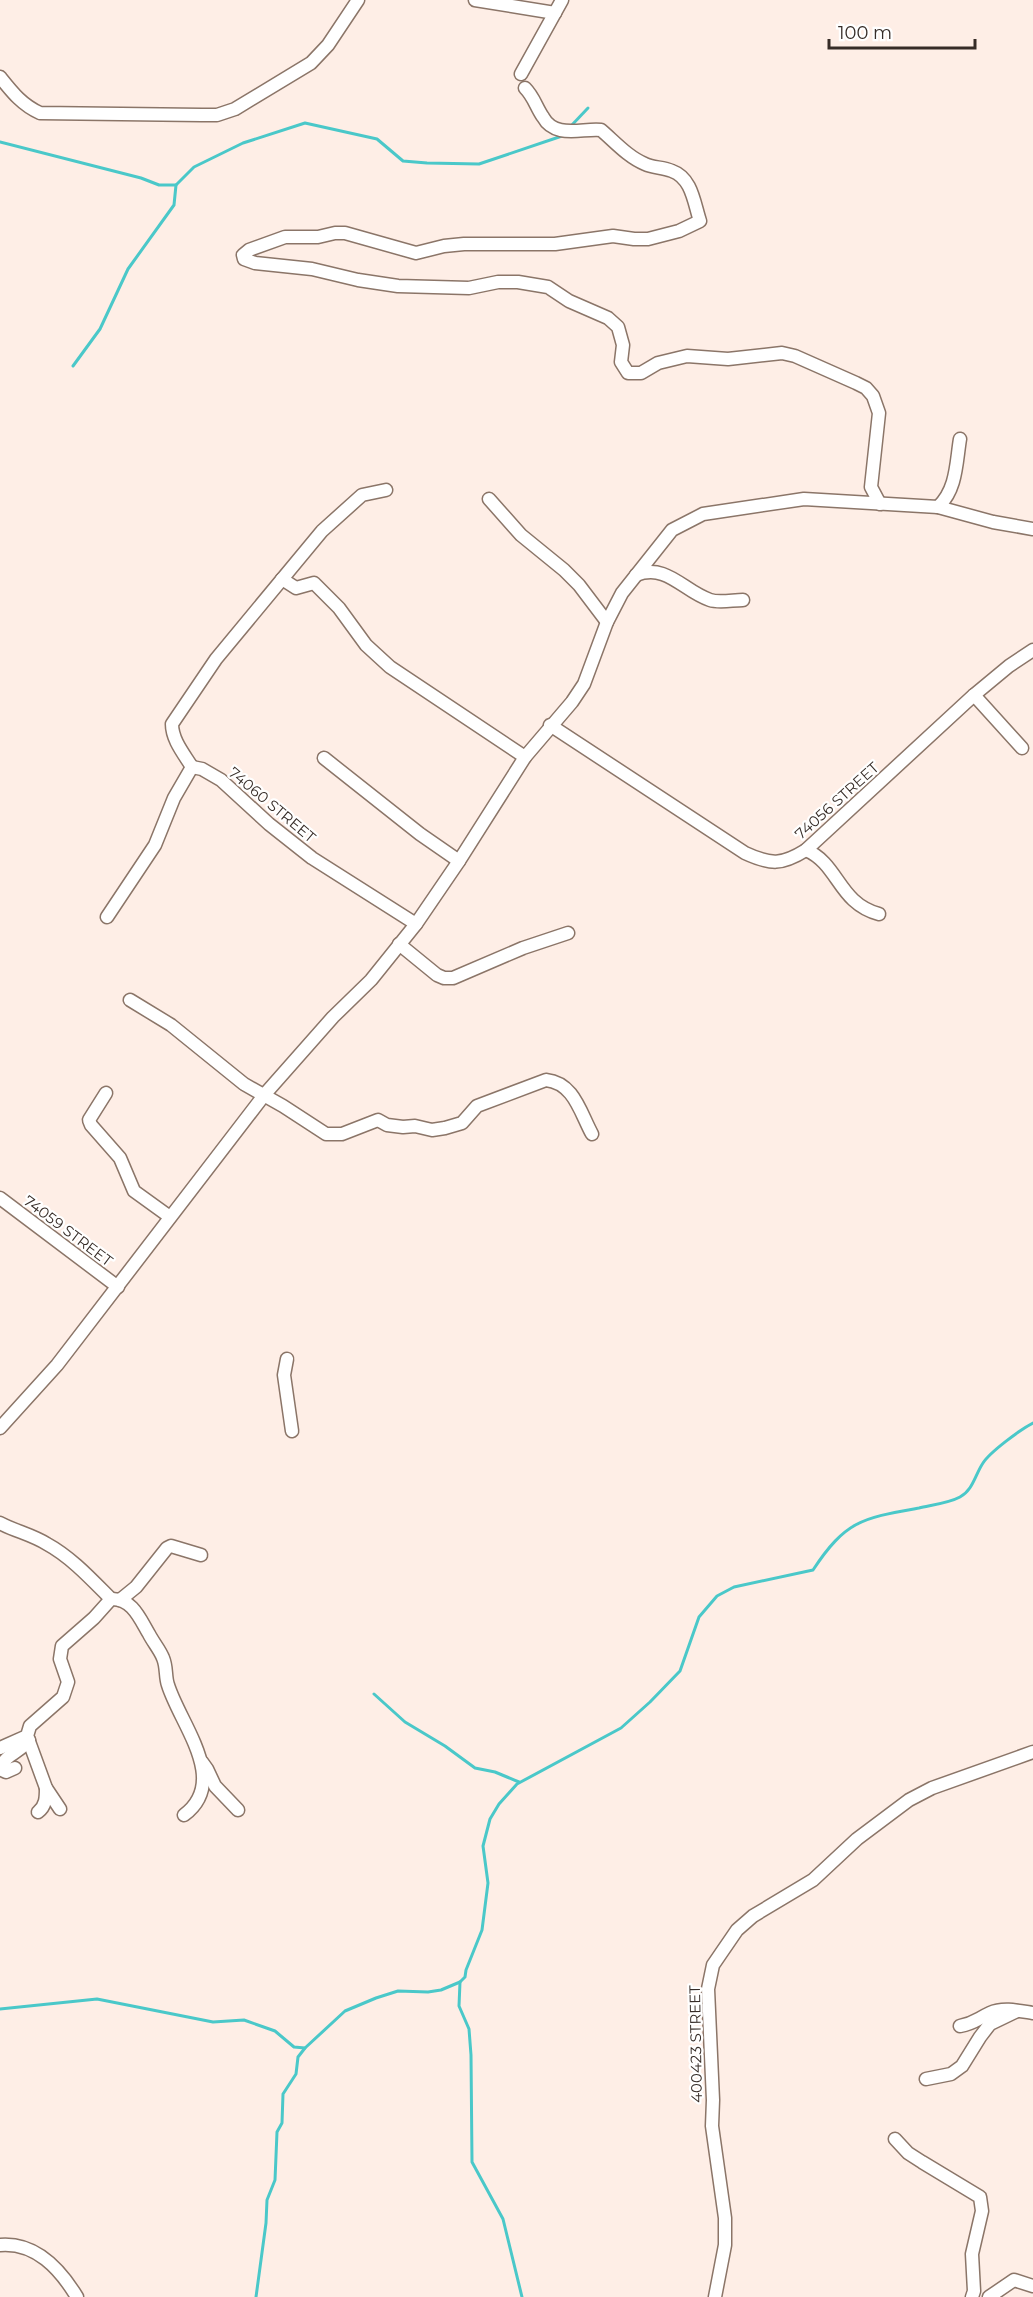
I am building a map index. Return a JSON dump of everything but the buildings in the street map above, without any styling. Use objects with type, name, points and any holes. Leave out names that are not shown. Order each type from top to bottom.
[{"type":"street","points":[[0,77],[19,100],[40,113],[217,114],[250,101],[311,63],[328,45],[358,0]]},
{"type":"street","points":[[475,0],[555,13]]},
{"type":"street","points":[[521,74],[562,0]]},
{"type":"street","points":[[525,88],[537,104],[544,120],[565,131],[601,130],[613,142],[644,164],[674,171],[684,176],[694,197],[700,221],[679,231],[648,239],[613,236],[555,244],[464,244],[416,253],[345,233],[318,237],[285,237],[249,250],[243,255],[244,259],[250,262],[312,269],[358,280],[398,286],[470,288],[498,282],[518,282],[548,287],[569,301],[608,318],[618,327],[622,338],[621,362],[628,373],[641,373],[658,363],[687,356],[728,359],[782,353],[795,356],[866,388],[873,396],[879,413],[871,487],[880,504]]},
{"type":"street","points":[[938,507],[950,492],[960,439]]},
{"type":"street","points":[[107,917],[155,845],[174,798],[192,767],[177,742],[172,723],[216,659],[322,531],[362,495],[386,490]]},
{"type":"street","points":[[489,499],[521,535],[579,585],[608,622]]},
{"type":"street","points":[[0,1428],[57,1365],[265,1094],[333,1017],[371,980],[416,924],[525,757],[550,725],[565,712],[584,684],[622,593],[672,530],[703,514],[804,499],[938,507],[993,522],[1033,529]]},
{"type":"street","points":[[636,575],[645,572],[659,572],[712,601],[743,600]]},
{"type":"street","points":[[282,579],[296,588],[314,583],[339,608],[366,645],[390,667],[525,757]]},
{"type":"street","name":"74056 STREET","points":[[550,725],[745,853],[771,863],[782,862],[806,850],[974,695],[1009,666],[1033,650]]},
{"type":"street","points":[[974,695],[1022,748]]},
{"type":"street","points":[[324,758],[420,834],[459,861]]},
{"type":"street","name":"74060 STREET","points":[[192,767],[202,769],[221,780],[269,824],[312,858],[416,924]]},
{"type":"street","points":[[806,850],[822,860],[855,903],[866,911],[879,914]]},
{"type":"street","points":[[399,944],[437,975],[453,978],[523,948],[568,933]]},
{"type":"street","points":[[130,1000],[171,1025],[244,1084],[265,1094],[326,1134],[342,1134],[378,1120],[387,1125],[416,1126],[432,1130],[462,1123],[477,1106],[546,1080],[557,1081],[568,1089],[592,1134]]},
{"type":"street","points":[[106,1093],[91,1115],[89,1120],[91,1125],[120,1158],[134,1191],[170,1217]]},
{"type":"street","name":"74059 STREET","points":[[0,1198],[118,1287]]},
{"type":"street","points":[[287,1359],[284,1375],[292,1431]]},
{"type":"street","points":[[0,1523],[48,1544],[115,1600],[136,1611],[163,1657],[167,1684],[201,1762],[202,1793],[196,1805],[184,1815]]},
{"type":"street","points":[[15,1768],[6,1772],[0,1769],[9,1755],[26,1745],[30,1726],[63,1697],[68,1683],[60,1659],[62,1646],[115,1600],[136,1587],[167,1548],[171,1546],[201,1555]]},
{"type":"street","points":[[0,1748],[28,1738]]},
{"type":"street","points":[[28,1738],[46,1788],[60,1809]]},
{"type":"street","name":"400423 STREET","points":[[715,2297],[725,2245],[724,2218],[712,2126],[708,1989],[713,1965],[736,1930],[753,1916],[813,1880],[858,1839],[909,1800],[932,1788],[1033,1752]]},
{"type":"street","points":[[201,1762],[207,1768],[215,1786],[238,1810]]},
{"type":"street","points":[[38,1812],[43,1809],[46,1788]]},
{"type":"street","points":[[960,2026],[975,2023],[999,2010],[1033,2013]]},
{"type":"street","points":[[926,2079],[951,2074],[962,2066],[990,2024],[1017,2011]]},
{"type":"street","points":[[895,2139],[908,2153],[980,2197],[982,2211],[972,2254],[974,2291],[972,2297]]},
{"type":"street","points":[[0,2245],[11,2244],[36,2252],[51,2263],[68,2282],[77,2297]]},
{"type":"street","points":[[989,2297],[1014,2280],[1033,2286]]},
{"type":"waterway","points":[[570,127],[588,108]]},
{"type":"waterway","points":[[0,142],[141,178],[159,185],[176,185],[194,167],[243,143],[305,123],[377,139],[403,161],[427,163],[479,164],[565,135]]},
{"type":"waterway","points":[[73,366],[100,329],[128,269],[174,205],[176,185]]},
{"type":"waterway","points":[[256,2297],[267,2200],[275,2180],[277,2132],[282,2123],[283,2094],[296,2074],[298,2057],[345,2011],[398,1991],[441,1990],[460,1982],[465,1977],[482,1930],[488,1883],[483,1846],[490,1819],[499,1804],[517,1784],[621,1728],[650,1702],[680,1671],[699,1617],[717,1596],[734,1587],[813,1570],[836,1541],[857,1524],[883,1515],[940,1504],[960,1497],[971,1486],[987,1458],[1006,1441],[1033,1423]]},
{"type":"waterway","points":[[374,1694],[405,1722],[445,1746],[475,1768],[495,1772],[519,1782]]},
{"type":"waterway","points":[[460,1982],[459,2006],[469,2029],[471,2055],[472,2162],[503,2219],[522,2297]]},
{"type":"waterway","points":[[0,2009],[97,1999],[213,2022],[244,2020],[275,2031],[294,2047],[305,2048]]}]
